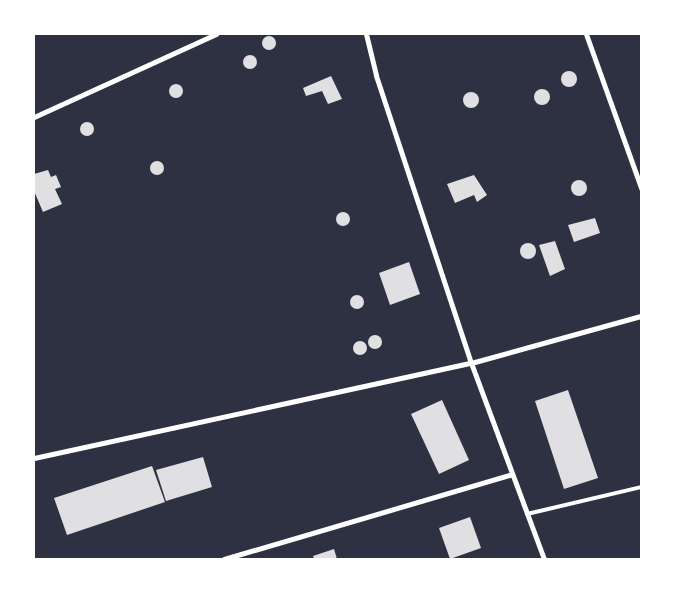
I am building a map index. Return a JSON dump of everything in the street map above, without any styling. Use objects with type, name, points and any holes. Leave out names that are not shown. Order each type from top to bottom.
[{"type":"street","points":[[34,117],[216,34]]},
{"type":"street","points":[[366,34],[376,75],[471,363],[544,559]]},
{"type":"street","points":[[586,34],[641,188]]},
{"type":"street","points":[[34,458],[471,363],[641,316]]},
{"type":"street","points":[[224,559],[512,474]]},
{"type":"lane","points":[[527,514],[641,487]]},
{"type":"building","points":[[269,36],[274,38],[276,43],[274,48],[269,50],[264,48],[262,43],[264,38]]},
{"type":"building","points":[[250,55],[255,57],[257,62],[255,67],[250,69],[245,67],[243,62],[245,57]]},
{"type":"building","points":[[569,71],[575,73],[577,79],[575,85],[569,87],[563,85],[561,79],[563,73]]},
{"type":"building","points":[[331,76],[342,99],[328,104],[322,91],[306,96],[303,88]]},
{"type":"building","points":[[176,84],[181,86],[183,91],[181,96],[176,98],[171,96],[169,91],[171,86]]},
{"type":"building","points":[[542,89],[548,91],[550,97],[548,103],[542,105],[536,103],[534,97],[536,91]]},
{"type":"building","points":[[471,92],[477,94],[479,100],[477,106],[471,108],[465,106],[463,100],[465,94]]},
{"type":"building","points":[[87,122],[92,124],[94,129],[92,134],[87,136],[82,134],[80,129],[82,124]]},
{"type":"building","points":[[157,161],[162,163],[164,168],[162,173],[157,175],[152,173],[150,168],[152,163]]},
{"type":"building","points":[[48,170],[51,177],[56,175],[61,187],[55,189],[62,204],[43,212],[34,191],[34,174]]},
{"type":"building","points":[[474,175],[487,195],[477,202],[474,195],[455,203],[447,184]]},
{"type":"building","points":[[579,180],[585,182],[587,188],[585,194],[579,196],[573,194],[571,188],[573,182]]},
{"type":"building","points":[[343,212],[348,214],[350,219],[348,224],[343,226],[338,224],[336,219],[338,214]]},
{"type":"building","points":[[595,218],[600,233],[574,242],[568,225]]},
{"type":"building","points":[[555,241],[565,269],[550,276],[539,245]]},
{"type":"building","points":[[528,243],[534,245],[536,251],[534,257],[528,259],[522,257],[520,251],[522,245]]},
{"type":"building","points":[[409,262],[420,294],[390,305],[379,273]]},
{"type":"building","points":[[357,295],[362,297],[364,302],[362,307],[357,309],[352,307],[350,302],[352,297]]},
{"type":"building","points":[[375,335],[380,337],[382,342],[380,347],[375,349],[370,347],[368,342],[370,337]]},
{"type":"building","points":[[360,341],[365,343],[367,348],[365,353],[360,355],[355,353],[353,348],[355,343]]},
{"type":"building","points":[[568,390],[598,478],[564,489],[535,401]]},
{"type":"building","points":[[442,400],[469,460],[439,474],[411,414]]},
{"type":"building","points":[[203,457],[212,487],[166,501],[156,470]]},
{"type":"building","points":[[152,466],[165,502],[67,535],[54,498]]},
{"type":"building","points":[[470,517],[481,548],[450,559],[439,528]]},
{"type":"building","points":[[334,549],[337,559],[314,559],[313,556]]}]
